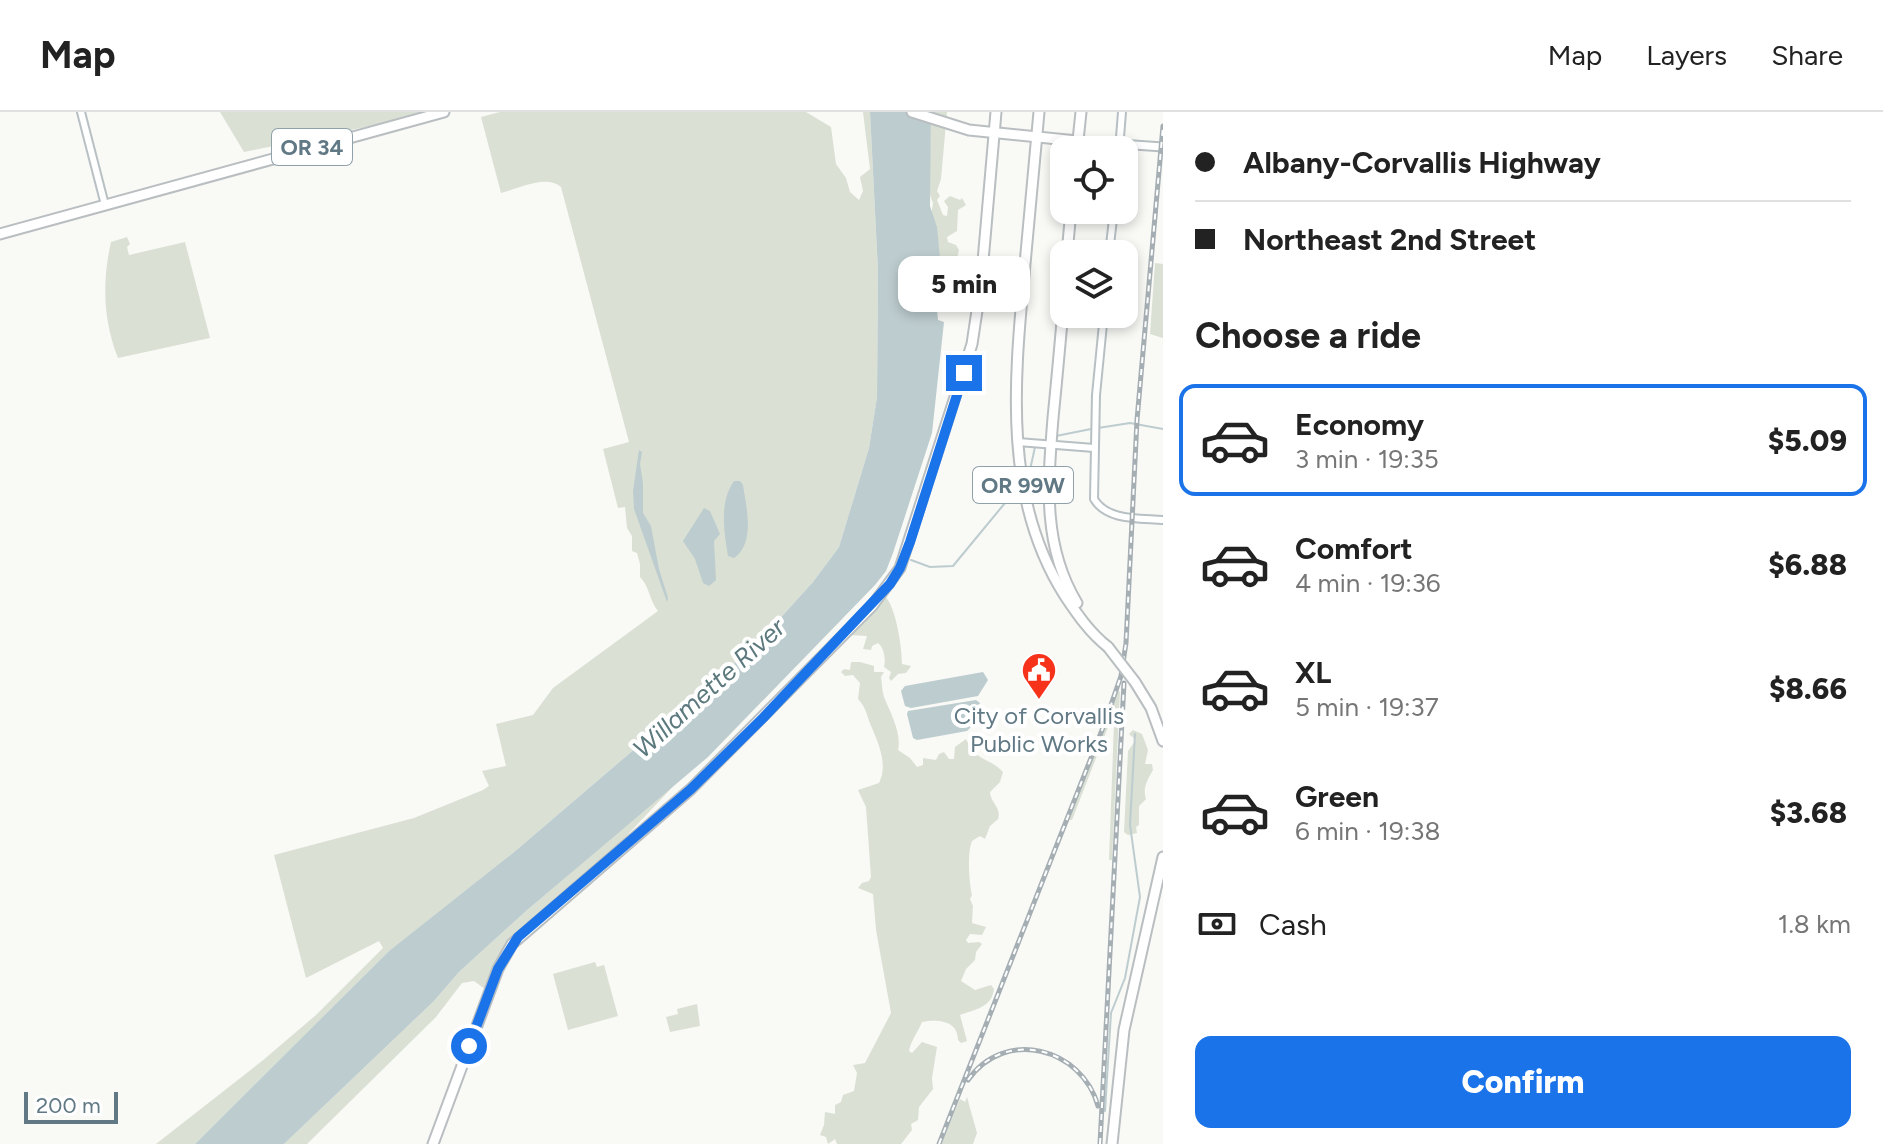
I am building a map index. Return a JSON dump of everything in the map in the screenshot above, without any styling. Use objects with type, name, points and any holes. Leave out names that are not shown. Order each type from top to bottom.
[{"type":"highway","name":"OR 34","points":[[0,234],[444,112]]},
{"type":"highway","points":[[912,112],[960,128],[1050,140]]},
{"type":"highway","points":[[433,1144],[498,969],[512,944],[691,789],[872,606],[896,576],[910,542],[964,373],[978,311],[996,112]]},
{"type":"highway","name":"OR 99W","points":[[1039,112],[1017,370],[1017,442],[1024,493],[1042,552],[1069,602],[1096,637],[1108,647]]},
{"type":"highway","points":[[1078,136],[1081,112]]},
{"type":"highway","name":"OR 99W","points":[[1061,328],[1048,501],[1055,553],[1070,591],[1151,708],[1163,741]]},
{"type":"highway","points":[[1112,1144],[1124,1030],[1163,857]]},
{"type":"main road","points":[[1138,147],[1163,147]]},
{"type":"street","points":[[81,112],[105,205]]},
{"type":"street","points":[[1120,136],[1122,112]]},
{"type":"street","points":[[1103,328],[1093,494],[1099,507],[1109,513],[1163,520]]},
{"type":"street","points":[[1017,442],[1094,448]]},
{"type":"shaded area","points":[[220,112],[438,112],[244,152]]},
{"type":"shaded area","points":[[500,112],[806,112],[831,127],[836,164],[846,178],[850,192],[859,200],[863,191],[860,177],[870,169],[863,112],[870,112],[878,271],[877,397],[869,448],[839,547],[813,582],[755,646],[513,853],[388,952],[195,1144],[156,1144],[316,1015],[383,948],[379,941],[306,978],[274,855],[414,818],[483,790],[489,786],[482,771],[506,766],[496,724],[533,715],[553,688],[658,611],[640,577],[640,564],[637,553],[632,551],[625,507],[618,508],[603,449],[629,442],[561,187],[555,183],[540,182],[501,193],[481,117]]},
{"type":"shaded area","points":[[931,112],[947,112],[941,179],[937,191],[940,196],[937,200],[943,215],[947,216],[948,207],[944,201],[950,196],[962,198],[966,205],[958,210],[957,231],[947,237],[948,242],[959,250],[957,259],[947,263],[944,270],[931,217]]},
{"type":"shaded area","points":[[127,237],[129,255],[185,242],[210,338],[118,358],[107,315],[106,272],[111,242]]},
{"type":"shaded area","points":[[1155,263],[1163,264],[1163,338],[1150,334]]},
{"type":"shaded area","points":[[885,596],[900,638],[902,664],[911,666],[906,673],[898,674],[891,681],[891,672],[884,667],[880,645],[872,646],[871,650],[863,649],[867,636],[850,635]]},
{"type":"shaded area","points":[[851,662],[874,666],[874,672],[884,672],[881,677],[883,692],[897,730],[898,750],[917,767],[923,765],[923,758],[936,760],[944,752],[949,759],[954,759],[955,747],[966,739],[978,756],[1003,772],[1000,782],[990,792],[998,819],[990,826],[985,839],[980,836],[970,846],[972,923],[986,927],[982,935],[970,934],[966,940],[968,943],[982,944],[961,981],[975,990],[991,985],[994,989],[990,1000],[981,1007],[960,1015],[967,1041],[961,1043],[954,1028],[946,1022],[922,1022],[909,1051],[912,1053],[922,1042],[937,1047],[933,1089],[919,1107],[918,1120],[911,1124],[912,1130],[901,1144],[837,1144],[835,1139],[828,1144],[826,1137],[820,1135],[825,1112],[835,1114],[835,1105],[841,1102],[843,1095],[854,1091],[857,1073],[853,1065],[865,1063],[891,1013],[876,930],[873,894],[858,888],[871,877],[866,807],[858,790],[879,783],[883,762],[858,699],[860,683],[853,675],[845,676],[841,672],[850,670]]},
{"type":"shaded area","points":[[1118,691],[1112,860],[1109,860],[1114,723],[1110,722],[1072,820],[1069,820]]},
{"type":"shaded area","points":[[1133,730],[1142,734],[1148,750],[1145,764],[1152,764],[1153,770],[1145,787],[1146,799],[1139,806],[1137,833],[1128,835],[1124,832],[1128,751],[1136,740],[1129,734]]},
{"type":"shaded area","points":[[680,779],[618,845],[538,914],[503,951],[485,989],[474,981],[462,983],[436,1017],[307,1144],[284,1144],[434,1001],[459,972]]},
{"type":"shaded area","points":[[595,962],[597,967],[604,965],[618,1016],[568,1030],[553,974]]},
{"type":"shaded area","points":[[697,1004],[700,1026],[670,1032],[666,1017],[678,1014],[677,1009]]},
{"type":"shaded area","points":[[967,1097],[977,1133],[973,1144],[941,1144],[960,1099],[965,1102]]},
{"type":"water","name":"Willamette River","points":[[870,112],[931,112],[930,206],[937,227],[940,258],[935,288],[938,320],[944,322],[932,433],[886,571],[708,757],[459,972],[434,1001],[284,1144],[195,1144],[389,951],[513,853],[755,646],[813,582],[839,547],[869,448],[877,397],[878,271]]},
{"type":"water","points":[[639,450],[642,452],[643,513],[651,526],[667,602],[634,509],[633,491]]},
{"type":"water","points":[[734,481],[740,481],[743,485],[748,524],[745,543],[734,558],[728,556],[724,517],[726,498]]},
{"type":"water","points":[[704,508],[710,511],[720,534],[714,541],[716,580],[709,586],[703,583],[695,559],[683,541]]},
{"type":"water","points":[[983,672],[988,680],[978,696],[911,708],[905,706],[901,691],[905,686]]},
{"type":"water","points":[[976,700],[980,703],[967,731],[917,740],[913,738],[908,711]]},
{"type":"waterway","points":[[1098,428],[1130,423],[1163,429]]},
{"type":"waterway","points":[[1056,436],[1091,429]]},
{"type":"waterway","points":[[1026,474],[1030,470],[1035,447]]},
{"type":"waterway","points":[[911,560],[930,567],[953,566],[1005,503],[1015,482]]},
{"type":"waterway","points":[[1105,1111],[1111,1013],[1125,978],[1140,897],[1130,825],[1135,734]]},
{"type":"railway","points":[[939,1144],[1121,676],[1126,643],[1137,420],[1163,126]]},
{"type":"railway","points":[[1100,1144],[1124,683]]},
{"type":"railway","points":[[968,1080],[984,1064],[1002,1054],[1021,1050],[1041,1051],[1060,1058],[1076,1070],[1089,1086],[1098,1106]]},
{"type":"place","name":"City of Corvallis Public Works","points":[[1039,701]]},
{"type":"route","points":[[469,1046],[498,969],[518,937],[691,789],[872,606],[890,584],[910,542],[964,373]]}]
